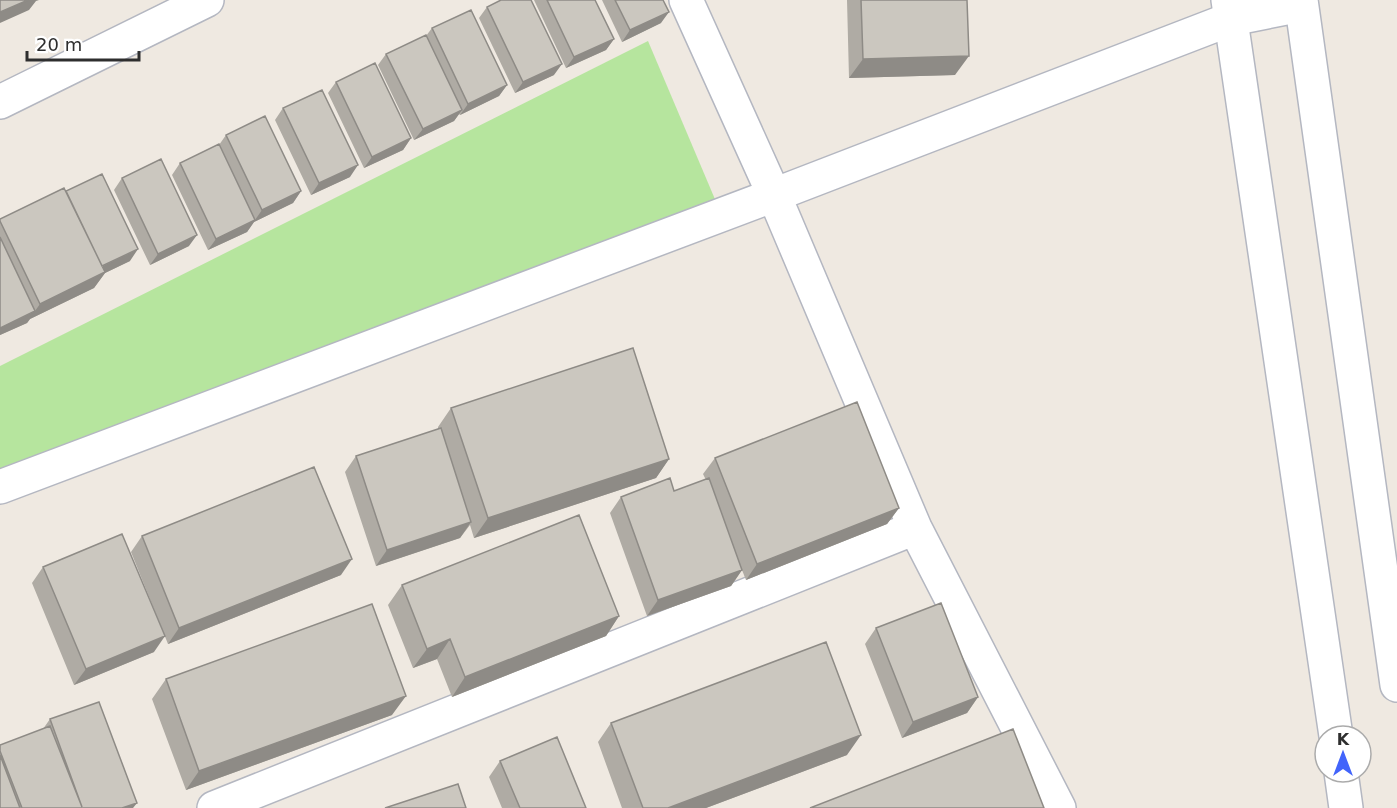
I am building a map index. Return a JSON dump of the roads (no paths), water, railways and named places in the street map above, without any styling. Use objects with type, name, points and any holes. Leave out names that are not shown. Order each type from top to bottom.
[{"type":"street","points":[[0,102],[207,0]]},
{"type":"street","points":[[686,0],[774,195],[915,528],[1059,808]]},
{"type":"street","points":[[0,487],[774,195],[1230,10],[1301,3],[1397,685]]},
{"type":"street","points":[[1230,10],[1334,724]]},
{"type":"street","points":[[214,808],[915,528]]},
{"type":"street","points":[[1343,784],[1346,808]]}]
